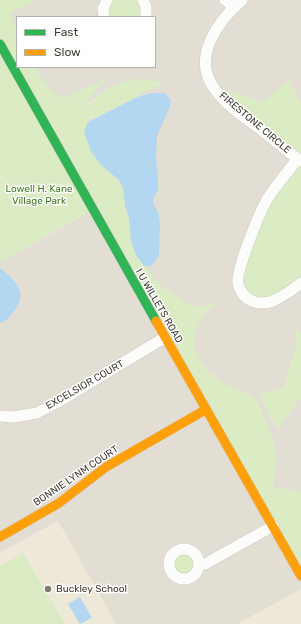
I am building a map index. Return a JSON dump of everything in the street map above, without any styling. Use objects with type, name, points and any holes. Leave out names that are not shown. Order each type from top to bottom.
[{"type":"street","points":[[104,16],[103,9],[107,0]]},
{"type":"street","points":[[143,0],[146,6],[146,16]]},
{"type":"street","name":"FIRESTONE CIRCLE","points":[[234,2],[213,36],[207,50],[205,64],[212,86],[224,99],[299,160]]},
{"type":"street","name":"I U WILLETS ROAD","points":[[0,44],[164,338],[301,576]]},
{"type":"street","points":[[299,160],[268,198],[261,212],[239,272],[238,283],[242,294],[248,299],[254,302],[267,303],[280,297],[301,282]]},
{"type":"street","name":"EXCELSIOR COURT","points":[[0,416],[13,417],[37,413],[58,402],[164,338]]},
{"type":"street","name":"BONNIE LYNM COURT","points":[[0,537],[59,503],[106,467],[205,410]]},
{"type":"street","points":[[199,565],[205,564],[272,526]]},
{"type":"shaded area","points":[[0,0],[301,0],[301,589],[238,624],[116,624],[58,521],[0,553],[0,262],[93,210],[0,48]]},
{"type":"shaded area","name":"Buckley School","points":[[58,521],[116,624],[0,624],[0,553]]},
{"type":"shaded area","points":[[301,589],[301,624],[238,624]]},
{"type":"green space","points":[[0,0],[35,0],[27,6],[10,13],[16,29],[16,62],[0,35]]},
{"type":"green space","points":[[107,0],[143,0],[146,16],[104,16]]},
{"type":"green space","name":"Lowell H. Kane Village Park","points":[[0,48],[93,210],[0,262]]},
{"type":"green space","points":[[20,68],[36,68],[52,91],[59,96],[65,97],[108,78],[96,89],[83,106],[111,87],[127,81],[146,79],[165,84],[143,92],[133,100],[88,122],[84,133],[91,151],[101,165],[119,180],[123,187],[136,255],[158,283],[187,303],[200,307],[217,302],[205,314],[199,323],[195,334],[194,345],[201,363],[208,371],[225,384],[251,395],[256,400],[271,433],[276,451],[273,488],[284,488],[301,493],[301,568]]},
{"type":"green space","points":[[289,80],[301,104],[301,283],[281,297],[254,302],[238,283],[261,212],[297,159],[213,86],[263,102]]},
{"type":"green space","points":[[295,326],[301,333],[301,400],[298,400],[278,430],[259,395],[284,387],[296,346]]},
{"type":"green space","points":[[184,549],[195,553],[199,564],[195,575],[184,579],[173,575],[169,564],[173,553]]},
{"type":"green space","points":[[23,553],[65,624],[0,624],[0,566]]},
{"type":"water","points":[[152,93],[165,93],[170,99],[171,103],[157,136],[156,158],[158,191],[154,197],[153,203],[158,212],[160,222],[159,255],[152,266],[144,266],[136,255],[131,241],[129,218],[125,206],[123,187],[119,180],[101,165],[91,151],[84,133],[88,122],[137,97]]},
{"type":"water","points":[[0,268],[15,282],[20,292],[20,298],[11,315],[0,323]]},
{"type":"water","points":[[80,597],[92,618],[80,624],[68,604]]},
{"type":"traffic: fast","points":[[0,44],[156,321]]},
{"type":"traffic: slow","points":[[156,321],[301,576]]},
{"type":"traffic: slow","points":[[0,537],[59,503],[106,467],[205,410]]},
{"type":"place","name":"Buckley School","points":[[48,589]]}]
